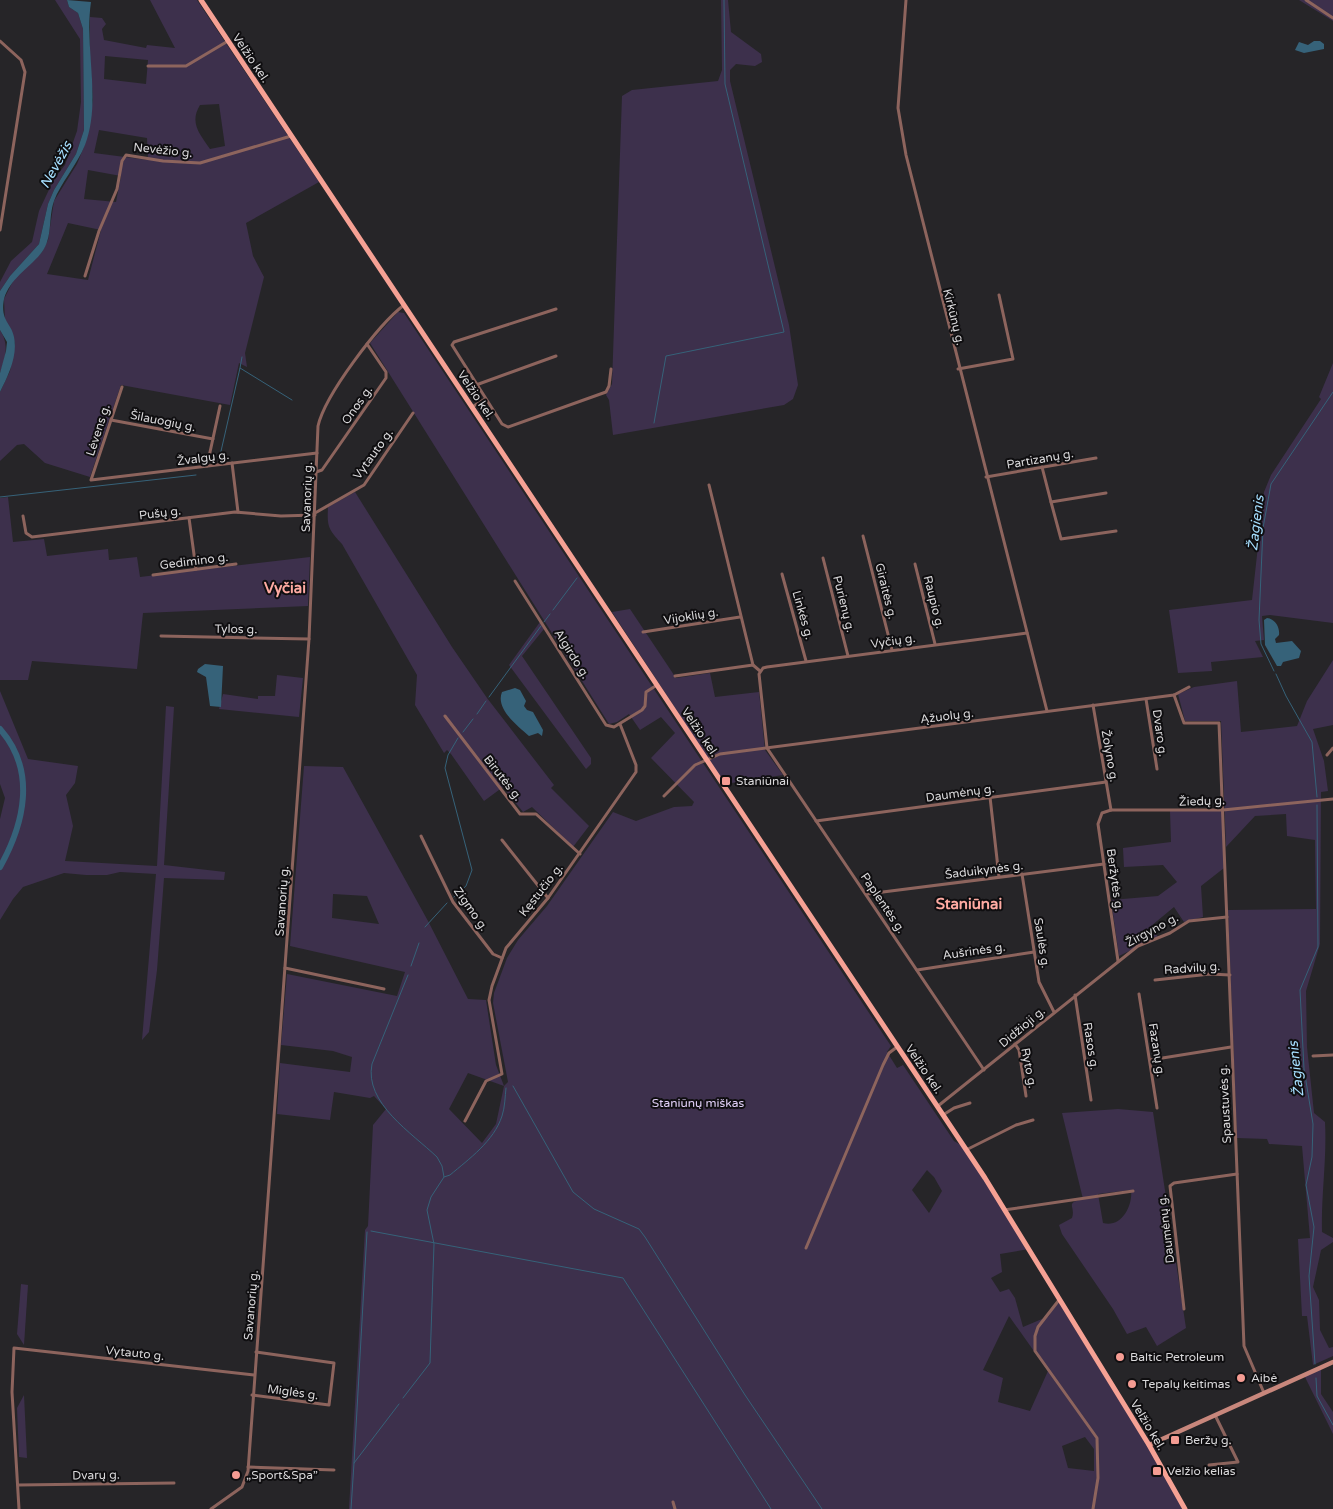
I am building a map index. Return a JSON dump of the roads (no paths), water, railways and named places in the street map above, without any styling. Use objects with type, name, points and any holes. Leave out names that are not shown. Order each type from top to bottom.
[{"type":"main road","name":"Velžio kel.","points":[[201,0],[966,1150],[1060,1299],[1185,1509]]},
{"type":"main road","points":[[1149,1446],[1333,1362]]},
{"type":"street","name":"Kirkūnų g.","points":[[906,0],[899,87],[900,128],[918,210],[1027,633]]},
{"type":"street","points":[[1306,0],[1333,18]]},
{"type":"street","points":[[0,41],[21,60],[25,72],[0,230]]},
{"type":"street","points":[[148,66],[186,66],[228,41]]},
{"type":"street","name":"Nevėžio g.","points":[[86,276],[99,231],[116,189],[122,161],[126,155],[163,161],[200,163],[291,136]]},
{"type":"street","points":[[958,369],[1014,359],[998,295]]},
{"type":"street","name":"Savanorių g.","points":[[211,1509],[242,1487],[247,1477],[248,1467],[310,639],[318,426],[320,416],[367,344],[404,305]]},
{"type":"street","points":[[556,309],[453,343],[452,348],[505,427],[606,392],[609,386],[611,369]]},
{"type":"street","name":"Onos g.","points":[[316,472],[322,470],[386,378],[386,372],[367,344]]},
{"type":"street","points":[[476,385],[556,356]]},
{"type":"street","name":"Lėvens g.","points":[[91,480],[122,386]]},
{"type":"street","points":[[472,407],[485,399]]},
{"type":"street","points":[[207,466],[220,406]]},
{"type":"street","name":"Vytauto g.","points":[[315,514],[364,485],[413,413]]},
{"type":"street","name":"Šilauogių g.","points":[[111,420],[213,439]]},
{"type":"street","name":"Žvalgų g.","points":[[91,480],[317,453]]},
{"type":"street","name":"Partizanų g.","points":[[986,477],[1096,458]]},
{"type":"street","points":[[232,463],[238,512]]},
{"type":"street","points":[[1042,467],[1060,539],[1116,531]]},
{"type":"street","points":[[709,485],[753,665],[760,671],[759,678],[767,748]]},
{"type":"street","points":[[1051,502],[1106,493]]},
{"type":"street","name":"Pušų g.","points":[[23,516],[26,533],[32,536],[238,512],[281,516],[315,514]]},
{"type":"street","points":[[190,518],[196,570]]},
{"type":"street","name":"Giraitės g.","points":[[863,536],[892,650]]},
{"type":"street","name":"Purienų g.","points":[[823,558],[848,656]]},
{"type":"street","name":"Gedimino g.","points":[[153,574],[236,564]]},
{"type":"street","name":"Raupio g.","points":[[915,564],[935,644]]},
{"type":"street","name":"Linkės g.","points":[[782,574],[806,662]]},
{"type":"street","name":"Algirdo g.","points":[[515,581],[604,722],[611,727],[620,724]]},
{"type":"street","name":"Vijoklių g.","points":[[644,632],[740,617]]},
{"type":"street","points":[[1027,633],[1047,712]]},
{"type":"street","name":"Vyčių g.","points":[[760,671],[767,666],[1027,633]]},
{"type":"street","name":"Tylos g.","points":[[161,636],[310,639]]},
{"type":"street","points":[[675,676],[753,665]]},
{"type":"street","points":[[620,724],[644,709],[646,692],[657,685]]},
{"type":"street","name":"Ąžuolų g.","points":[[706,759],[720,754],[1174,695],[1189,687]]},
{"type":"street","name":"Spaustuvės g.","points":[[1174,695],[1184,723],[1220,723],[1244,1346],[1264,1393]]},
{"type":"street","name":"Dvaro g.","points":[[1146,699],[1156,769]]},
{"type":"street","name":"Žolyno g.","points":[[1093,705],[1111,810]]},
{"type":"street","name":"Birutės g.","points":[[445,716],[520,814],[536,814],[580,854]]},
{"type":"street","name":"Kęstučio g.","points":[[465,1121],[486,1081],[502,1074],[489,1000],[502,958],[512,940],[548,898],[580,854],[636,772],[635,761],[620,724]]},
{"type":"street","name":"Paplentės g.","points":[[767,748],[984,1070]]},
{"type":"street","points":[[1327,755],[1333,748]]},
{"type":"street","points":[[664,796],[696,765],[706,759]]},
{"type":"street","name":"Daumėnų g.","points":[[816,821],[1106,782]]},
{"type":"street","points":[[990,797],[999,877]]},
{"type":"street","name":"Žiedų g.","points":[[1111,810],[1223,810],[1333,799]]},
{"type":"street","name":"Beržytės g.","points":[[1111,810],[1102,813],[1098,821],[1118,961]]},
{"type":"street","name":"Zigmo g.","points":[[421,836],[453,902],[493,954],[502,958]]},
{"type":"street","points":[[502,840],[548,898]]},
{"type":"street","name":"Šaduikynės g.","points":[[867,894],[1104,864]]},
{"type":"street","name":"Saulės g.","points":[[1022,874],[1042,990],[1054,1012]]},
{"type":"street","name":"Žirgyno g.","points":[[1118,961],[1138,946],[1170,933],[1189,921],[1227,917]]},
{"type":"street","name":"Aušrinės g.","points":[[917,970],[1034,952]]},
{"type":"street","name":"Didžioji g.","points":[[937,1106],[1118,961]]},
{"type":"street","points":[[285,968],[384,989]]},
{"type":"street","name":"Radvilų g.","points":[[1155,980],[1210,974],[1230,975]]},
{"type":"street","name":"Fazanų g.","points":[[1139,994],[1157,1108]]},
{"type":"street","name":"Rasos g.","points":[[1075,995],[1091,1100]]},
{"type":"street","name":"Ryto g.","points":[[1015,1044],[1019,1050],[1026,1096]]},
{"type":"street","points":[[806,1248],[883,1065],[889,1053],[897,1046]]},
{"type":"street","points":[[1150,1060],[1231,1047]]},
{"type":"street","points":[[1313,1056],[1333,1055]]},
{"type":"street","points":[[943,1116],[954,1108],[970,1103]]},
{"type":"street","points":[[966,1150],[1016,1124],[1033,1120]]},
{"type":"street","name":"Daumėnų g.","points":[[1184,1309],[1170,1186],[1174,1183],[1237,1174]]},
{"type":"street","points":[[1004,1210],[1133,1191]]},
{"type":"street","points":[[1060,1299],[1054,1304],[1046,1319],[1038,1327],[1035,1336],[1035,1351],[1097,1438],[1098,1478],[1093,1509]]},
{"type":"street","name":"Vytauto g.","points":[[18,1485],[12,1392],[14,1348],[254,1375]]},
{"type":"street","name":"Miglės g.","points":[[252,1396],[329,1405],[334,1372],[334,1363],[256,1352]]},
{"type":"street","points":[[1209,1465],[1238,1462],[1215,1416]]},
{"type":"street","points":[[248,1467],[334,1470]]},
{"type":"street","name":"Dvarų g.","points":[[18,1485],[174,1483]]},
{"type":"street","points":[[18,1485],[19,1509]]},
{"type":"street","points":[[673,1502],[675,1509]]},
{"type":"water","points":[[67,0],[91,2],[89,20],[93,92],[90,128],[82,152],[54,201],[48,240],[42,252],[11,285],[4,299],[3,312],[13,332],[15,351],[9,373],[0,392],[0,373],[7,342],[0,330],[0,291],[10,276],[39,244],[48,204],[54,190],[76,154],[84,130],[83,29],[78,13],[69,7]]},
{"type":"water","points":[[1314,41],[1320,41],[1324,44],[1324,49],[1304,53],[1295,50],[1299,42],[1308,45]]},
{"type":"water","points":[[1267,618],[1278,626],[1279,635],[1275,639],[1276,643],[1292,641],[1301,651],[1299,658],[1283,662],[1281,666],[1277,666],[1265,645],[1264,620]]},
{"type":"water","points":[[205,664],[223,666],[221,707],[210,706],[206,677],[197,672]]},
{"type":"water","points":[[515,688],[520,690],[526,701],[524,706],[527,710],[533,712],[543,730],[542,736],[538,733],[529,736],[505,711],[502,705],[502,692]]},
{"type":"waterway","points":[[654,423],[666,356],[784,332],[725,84],[724,0]]},
{"type":"waterway","points":[[240,368],[242,357]]},
{"type":"waterway","points":[[219,460],[240,368],[292,400]]},
{"type":"waterway","name":"Žagienis","points":[[1274,671],[1261,644],[1259,620],[1263,528],[1271,484],[1333,392]]},
{"type":"waterway","points":[[0,497],[196,475]]},
{"type":"waterway","points":[[553,610],[577,578]]},
{"type":"waterway","points":[[544,622],[550,614]]},
{"type":"waterway","points":[[489,697],[541,626]]},
{"type":"waterway","name":"Žagienis","points":[[1276,674],[1312,742],[1317,797]]},
{"type":"waterway","points":[[477,714],[486,701]]},
{"type":"waterway","points":[[463,732],[473,719]]},
{"type":"waterway","name":"Nevėžis","points":[[0,729],[12,745],[19,762],[23,780],[20,816],[15,833],[0,867]]},
{"type":"waterway","points":[[454,897],[466,886],[472,870],[445,768],[448,755],[458,738]]},
{"type":"waterway","name":"Žagienis","points":[[1315,1364],[1309,1276],[1314,1227],[1306,1185],[1312,1157],[1313,1124],[1304,1069],[1300,990],[1318,947],[1317,805]]},
{"type":"waterway","points":[[425,927],[447,903]]},
{"type":"waterway","points":[[411,966],[419,943]]},
{"type":"waterway","points":[[403,1398],[430,1363],[434,1244],[427,1210],[431,1197],[444,1177],[442,1166],[437,1157],[403,1127],[382,1104],[375,1092],[371,1078],[372,1064],[408,975]]},
{"type":"waterway","points":[[513,1086],[573,1192],[594,1209],[639,1229],[645,1237],[745,1395],[822,1509]]},
{"type":"waterway","points":[[444,1177],[450,1175],[473,1156],[493,1134],[503,1113],[506,1088]]},
{"type":"waterway","points":[[371,1231],[623,1278],[771,1509]]},
{"type":"waterway","points":[[354,1463],[367,1232]]},
{"type":"waterway","name":"Žagienis","points":[[1316,1378],[1317,1396],[1333,1425]]},
{"type":"waterway","points":[[351,1509],[354,1463],[399,1404]]},
{"type":"place","name":"Staniūnai","points":[[726,781]]},
{"type":"place","name":"Baltic Petroleum","points":[[1120,1357]]},
{"type":"place","name":"Aibė","points":[[1241,1378]]},
{"type":"place","name":"Tepalų keitimas","points":[[1132,1384]]},
{"type":"place","name":"Beržų g.","points":[[1175,1440]]},
{"type":"place","name":"Velžio kelias","points":[[1157,1471]]},
{"type":"place","name":"„Sport&Spa”","points":[[236,1475]]},
{"type":"district","name":"Vyčiai","points":[[285,588]]},
{"type":"district","name":"Staniūnai","points":[[969,904]]},
{"type":"park label","name":"Staniūnų miškas","points":[[698,1103]]}]
